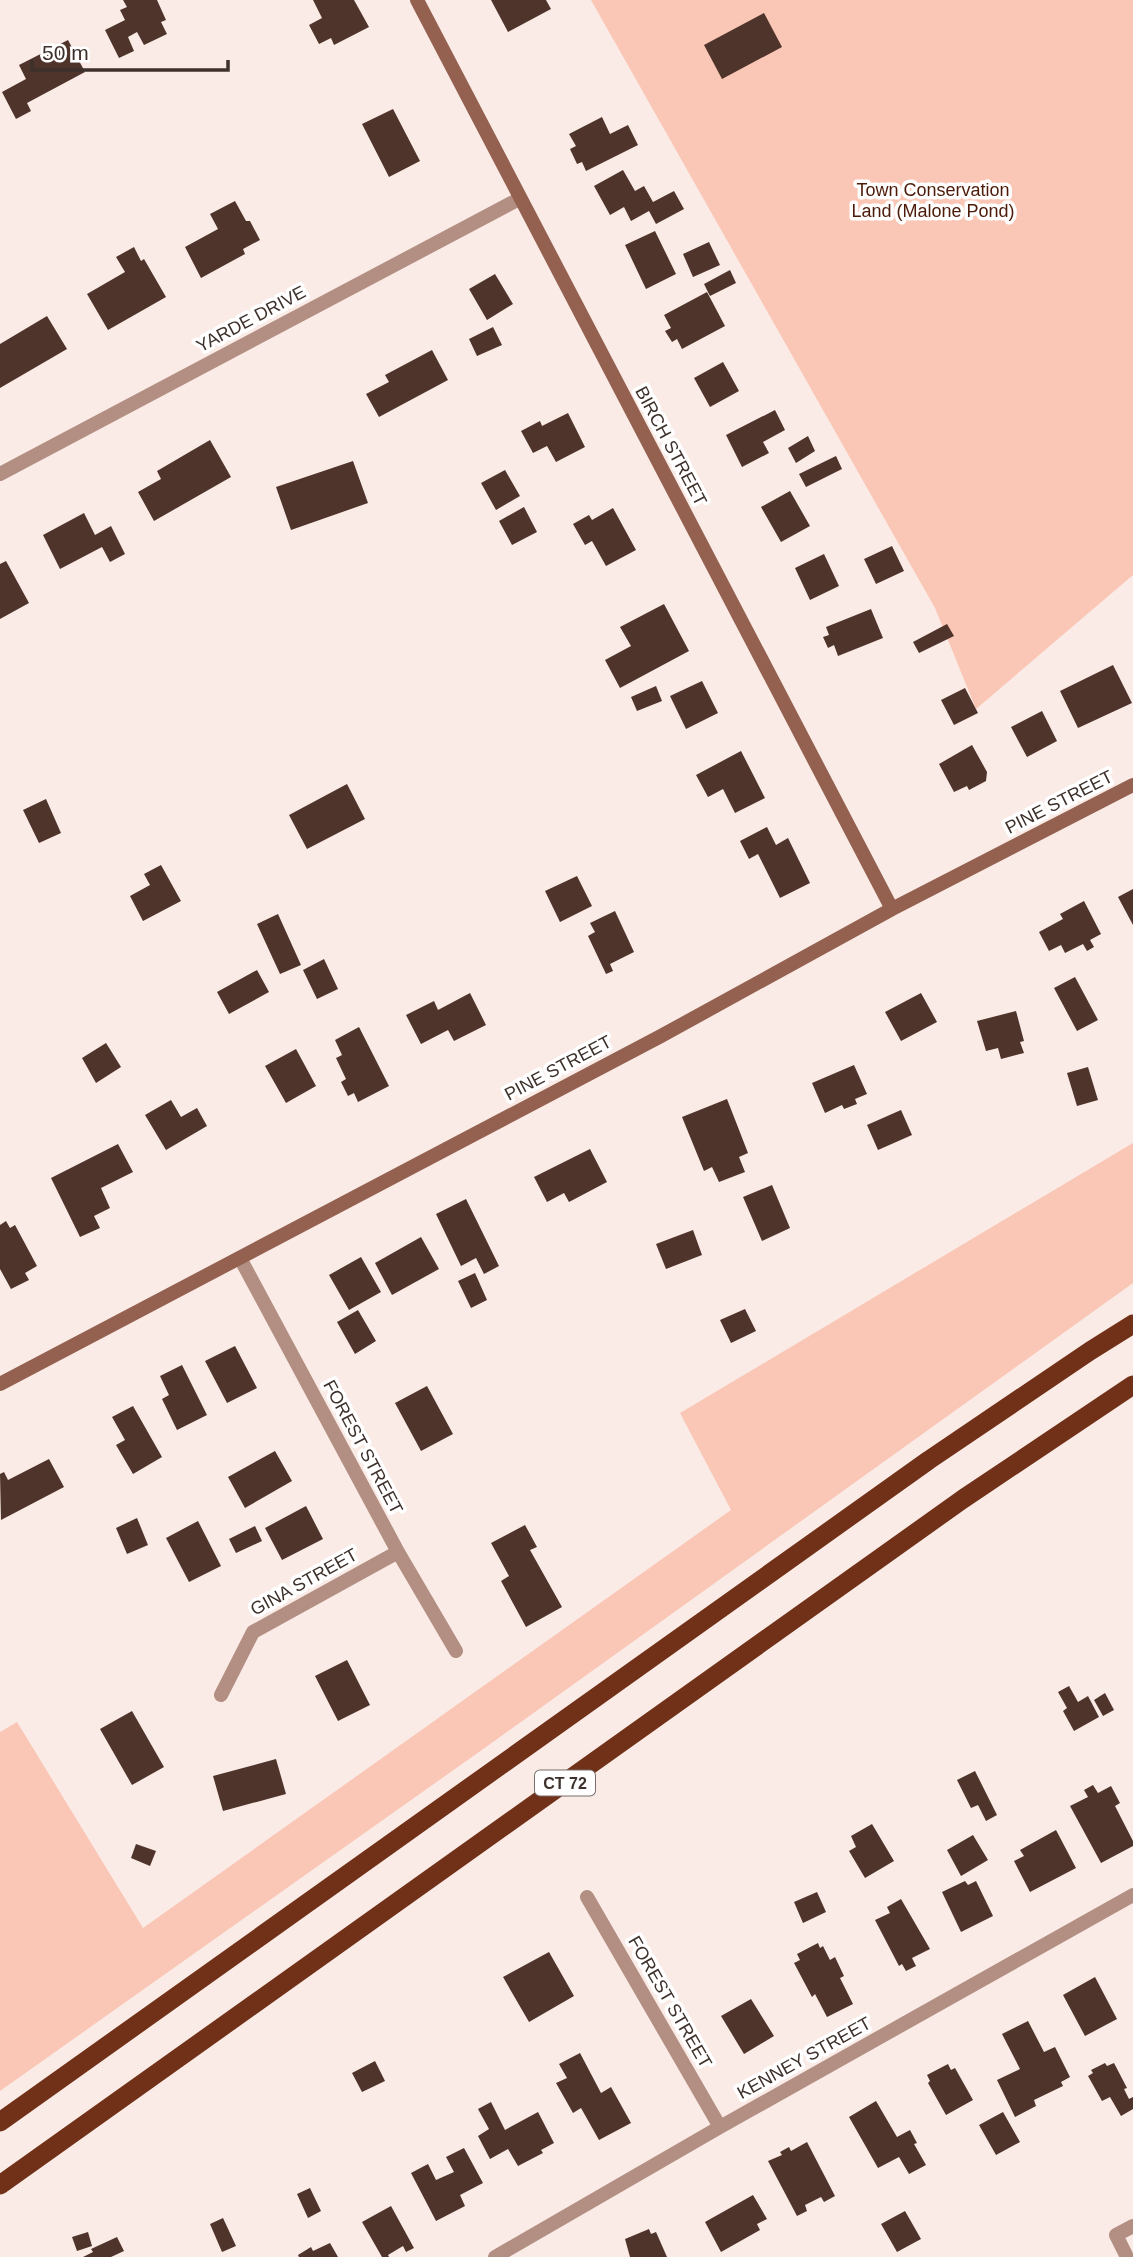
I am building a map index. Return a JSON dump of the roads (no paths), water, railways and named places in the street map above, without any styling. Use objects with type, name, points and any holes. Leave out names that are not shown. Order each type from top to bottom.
[{"type":"highway","name":"CT 72","points":[[0,2122],[929,1460],[1133,1324]]},
{"type":"highway","name":"CT 72","points":[[0,2185],[963,1499],[1133,1385]]},
{"type":"main road","name":"BIRCH STREET","points":[[417,0],[892,908]]},
{"type":"main road","name":"PINE STREET","points":[[0,1384],[661,1036],[892,908],[1133,785]]},
{"type":"street","name":"YARDE DRIVE","points":[[0,474],[519,199]]},
{"type":"street","name":"FOREST STREET","points":[[240,1258],[398,1552],[456,1651]]},
{"type":"street","name":"GINA STREET","points":[[221,1695],[253,1632],[398,1552]]},
{"type":"street","name":"KENNEY STREET","points":[[495,2257],[1133,1895]]},
{"type":"street","name":"FOREST STREET","points":[[587,1897],[720,2127]]},
{"type":"street","points":[[1127,2257],[1116,2235],[1133,2226]]},
{"type":"park label","name":"Town Conservation Land (Malone Pond)","points":[[933,200]]}]
